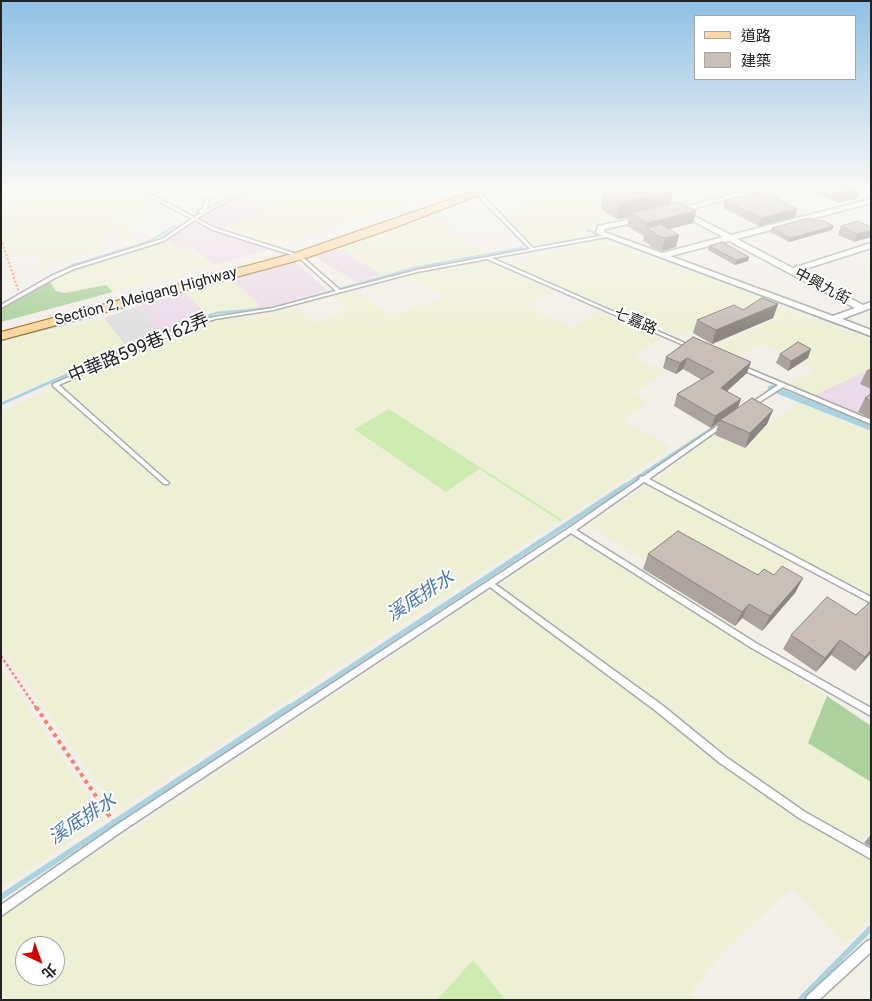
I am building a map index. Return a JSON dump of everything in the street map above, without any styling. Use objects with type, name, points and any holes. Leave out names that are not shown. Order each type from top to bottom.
[{"type":"main road","name":"Section 2, Meigang Highway","points":[[1,324],[283,250],[325,236]]},
{"type":"main road","name":"Section 2, Meigang Highway","points":[[1,336],[299,256],[356,236]]},
{"type":"street","points":[[613,236],[661,256],[871,333]]},
{"type":"street","points":[[661,256],[735,236]]},
{"type":"street","name":"中興九街","points":[[730,237],[792,271],[866,306]]},
{"type":"street","points":[[792,271],[871,245]]},
{"type":"street","points":[[834,319],[866,306]]},
{"type":"lane","points":[[1,307],[73,268],[162,240],[168,236]]},
{"type":"lane","points":[[236,236],[299,256],[337,289],[588,236]]},
{"type":"lane","points":[[521,236],[532,249]]},
{"type":"lane","name":"七嘉路","points":[[487,258],[702,351]]},
{"type":"lane","name":"中華路599巷162弄","points":[[166,483],[55,384],[186,327],[214,318],[273,309],[337,289]]},
{"type":"lane","points":[[729,363],[871,422]]},
{"type":"lane","points":[[741,412],[782,385]]},
{"type":"lane","points":[[1,911],[118,829],[571,530],[642,478],[733,418]]},
{"type":"lane","points":[[642,478],[871,600]]},
{"type":"lane","points":[[571,530],[752,645],[871,712]]},
{"type":"lane","points":[[490,584],[659,708],[731,765],[802,815],[871,854]]},
{"type":"lane","points":[[811,1000],[871,945]]},
{"type":"path","points":[[1,239],[18,292]]},
{"type":"path","points":[[1,656],[118,829]]},
{"type":"shaded area","points":[[167,236],[227,236],[269,249],[214,265],[193,248],[182,250],[162,239]]},
{"type":"shaded area","points":[[339,248],[382,275],[357,282],[314,257]]},
{"type":"shaded area","points":[[295,262],[327,290],[271,307],[258,308],[257,302],[231,280]]},
{"type":"shaded area","points":[[186,293],[208,316],[160,333],[138,306]]},
{"type":"shaded area","points":[[138,306],[160,333],[126,346],[104,318]]},
{"type":"shaded area","points":[[871,369],[871,418],[812,396]]},
{"type":"green space","points":[[1,236],[99,236],[105,248],[45,266],[38,254],[1,259]]},
{"type":"green space","points":[[120,236],[131,236],[134,240],[127,242]]},
{"type":"green space","points":[[238,236],[305,236],[271,246]]},
{"type":"green space","points":[[374,236],[453,236],[489,252],[425,264],[382,275],[339,248]]},
{"type":"green space","points":[[521,236],[595,236],[531,245]]},
{"type":"green space","points":[[162,239],[182,250],[193,247],[214,265],[113,292],[106,286],[65,293],[56,291],[48,279]]},
{"type":"green space","points":[[606,239],[634,252],[740,290],[808,318],[871,339],[871,369],[812,396],[784,386],[816,371],[764,344],[727,359],[707,350],[779,318],[761,309],[734,314],[682,337],[507,264],[573,246],[572,243]]},
{"type":"green space","points":[[480,261],[556,292],[525,306],[571,328],[596,310],[661,339],[633,357],[666,372],[633,393],[647,402],[623,421],[668,444],[670,449],[563,520],[389,409],[354,428],[446,492],[479,469],[560,521],[117,811],[1,647],[1,411],[205,322],[267,314],[294,306],[315,322],[352,308],[330,296],[352,289],[392,315],[443,297],[406,276],[440,267]]},
{"type":"green space","points":[[48,279],[56,291],[65,293],[106,285],[113,292],[1,322],[1,307]]},
{"type":"green space","points":[[231,280],[257,302],[258,308],[208,316],[186,293]]},
{"type":"green space","points":[[104,318],[126,346],[1,401],[1,346],[18,338]]},
{"type":"green space","points":[[798,403],[871,433],[871,595],[793,555],[759,586],[676,541],[645,560],[588,525],[660,477],[712,434],[741,444]]},
{"type":"green space","points":[[389,409],[563,520],[560,521],[479,469],[446,492],[354,429]]},
{"type":"green space","points":[[572,536],[827,696],[808,743],[871,782],[871,829],[860,841],[871,849],[871,916],[845,944],[792,888],[725,951],[690,992],[697,1000],[506,1000],[473,961],[437,1000],[1,1000],[1,912],[123,836]]},
{"type":"green space","points":[[1,668],[104,820],[1,887]]},
{"type":"green space","points":[[827,696],[871,726],[871,782],[808,743]]},
{"type":"green space","points":[[473,960],[506,1000],[437,1000]]},
{"type":"building","points":[[658,236],[676,236],[665,238]]},
{"type":"building","points":[[722,242],[749,257],[736,260],[709,246]]},
{"type":"building","points":[[762,298],[778,304],[716,330],[697,320],[734,305],[743,310]]},
{"type":"building","points":[[693,337],[751,362],[721,388],[741,399],[715,416],[677,394],[714,372],[687,358],[680,363],[666,357]]},
{"type":"building","points":[[798,342],[811,349],[791,361],[780,354]]},
{"type":"building","points":[[871,394],[871,401],[865,398]]},
{"type":"building","points":[[752,398],[773,410],[750,433],[720,420]]},
{"type":"building","points":[[678,531],[758,575],[764,569],[774,575],[782,566],[803,578],[770,616],[749,604],[742,612],[648,554]]},
{"type":"building","points":[[827,597],[856,615],[871,601],[871,650],[865,657],[840,640],[825,658],[791,635]]},
{"type":"waterway","points":[[1,304],[71,266],[148,242],[159,236]]},
{"type":"waterway","points":[[602,236],[822,318]]},
{"type":"waterway","points":[[203,318],[216,313],[272,308],[415,268],[522,248]]},
{"type":"waterway","points":[[84,318],[271,268]]},
{"type":"waterway","points":[[1,340],[89,317]]},
{"type":"waterway","points":[[1,404],[145,340],[207,317]]},
{"type":"waterway","points":[[819,317],[871,336]]},
{"type":"waterway","name":"溪底排水","points":[[765,394],[772,388]]},
{"type":"waterway","name":"溪底排水","points":[[772,388],[871,428]]},
{"type":"waterway","name":"溪底排水","points":[[624,486],[722,422]]},
{"type":"waterway","name":"溪底排水","points":[[287,709],[626,485]]},
{"type":"waterway","name":"溪底排水","points":[[1,897],[289,707]]},
{"type":"waterway","points":[[800,1000],[871,928]]}]
